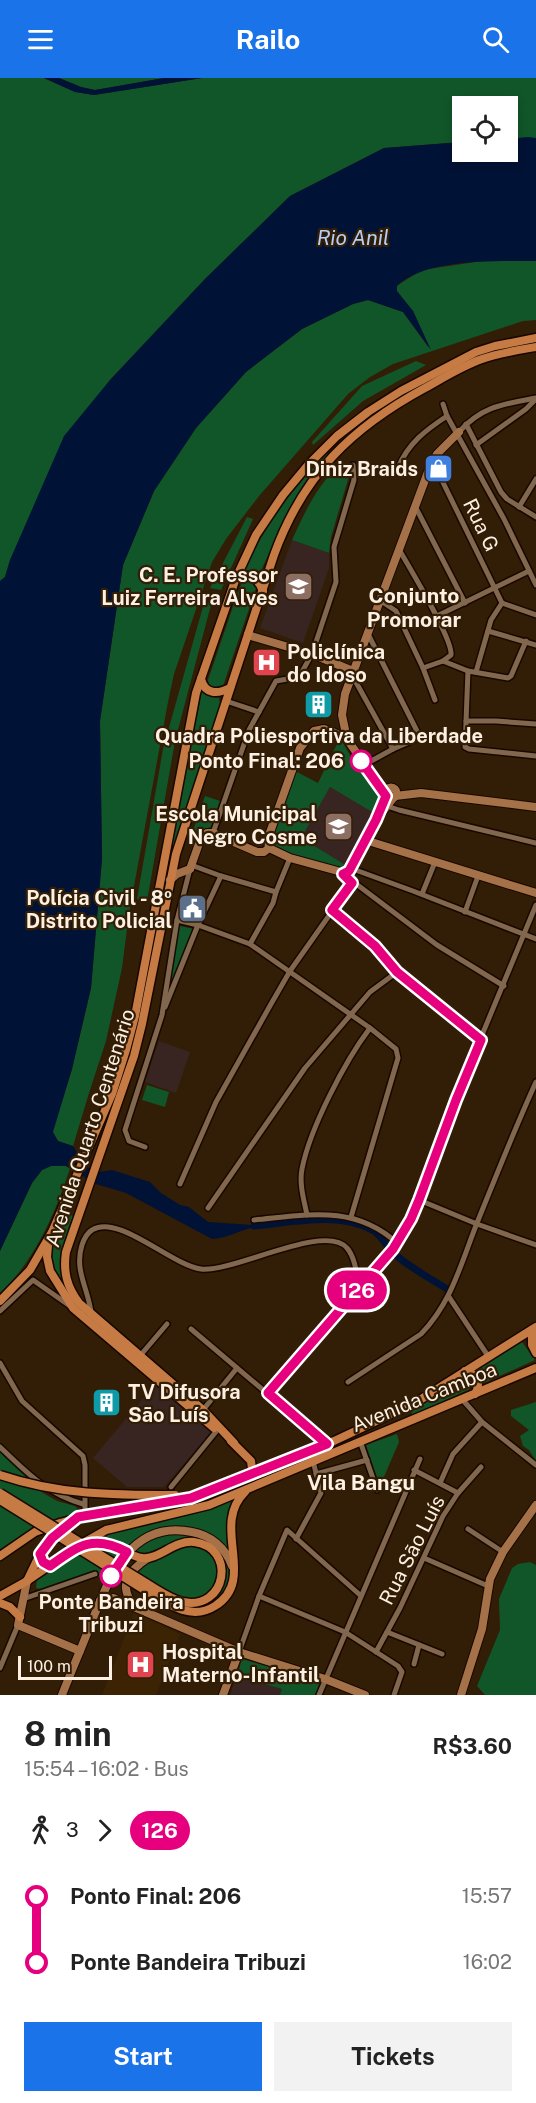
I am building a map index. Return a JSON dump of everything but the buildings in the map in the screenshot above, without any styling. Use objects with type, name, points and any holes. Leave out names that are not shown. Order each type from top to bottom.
[{"type":"main road","name":"Avenida Quarto Centenário","points":[[52,1232],[116,1082],[131,1031],[201,675],[236,578],[265,520],[308,465],[337,436],[368,412],[486,349],[536,338]]},
{"type":"main road","name":"Avenida Quarto Centenário","points":[[447,371],[491,356],[536,347]]},
{"type":"main road","name":"Avenida Quarto Centenário","points":[[89,1317],[73,1294],[65,1272],[66,1252],[139,1038],[174,862],[263,591],[289,521],[309,486],[326,464],[373,419],[430,380]]},
{"type":"main road","points":[[236,578],[242,575],[252,576],[258,581],[263,591]]},
{"type":"main road","points":[[201,675],[202,684],[210,691],[221,692],[230,688]]},
{"type":"main road","points":[[0,1301],[30,1270],[52,1232]]},
{"type":"main road","points":[[52,1232],[47,1249],[48,1267],[73,1308],[89,1317],[243,1451],[271,1466]]},
{"type":"main road","points":[[534,1328],[531,1345],[536,1353]]},
{"type":"main road","name":"Avenida Camboa","points":[[0,1556],[24,1538],[47,1527],[81,1516],[175,1502],[207,1493],[327,1444],[415,1403],[534,1328]]},
{"type":"main road","points":[[137,1358],[203,1410],[218,1429]]},
{"type":"main road","name":"Avenida Camboa","points":[[0,1596],[106,1530],[195,1510],[536,1368]]},
{"type":"main road","points":[[465,1371],[473,1374],[478,1380],[479,1385],[475,1394]]},
{"type":"main road","points":[[243,1451],[252,1464],[249,1476]]},
{"type":"main road","points":[[0,1475],[35,1485],[81,1493],[173,1491],[207,1493]]},
{"type":"main road","points":[[0,1492],[145,1586],[173,1607],[189,1612],[199,1612],[213,1608],[231,1588],[234,1577],[234,1560],[231,1516],[240,1498],[251,1487]]},
{"type":"main road","points":[[0,1500],[145,1586],[176,1600],[197,1602],[211,1596],[219,1585],[222,1574],[221,1564],[216,1554],[199,1543],[182,1543],[147,1558],[139,1558],[107,1544],[78,1546]]},
{"type":"main road","points":[[27,1581],[40,1554],[52,1538],[81,1516]]},
{"type":"main road","points":[[40,1554],[43,1562],[50,1566]]},
{"type":"main road","points":[[0,1603],[10,1606],[19,1621]]},
{"type":"street","points":[[536,398],[506,403],[485,410],[443,446],[433,461],[353,673],[342,715],[347,739],[374,779],[390,794],[421,793],[536,807]]},
{"type":"street","points":[[476,445],[526,409],[536,398]]},
{"type":"street","points":[[443,404],[447,416],[476,445],[501,492],[536,517]]},
{"type":"street","points":[[398,468],[404,454],[421,434],[447,416]]},
{"type":"street","points":[[462,429],[536,585]]},
{"type":"street","name":"Rua G","points":[[433,461],[502,603]]},
{"type":"street","points":[[213,833],[249,730],[276,681],[299,678],[312,654],[336,582],[334,547],[354,480],[353,465]]},
{"type":"street","points":[[519,507],[536,478]]},
{"type":"street","points":[[415,506],[465,603]]},
{"type":"street","points":[[400,551],[436,616],[452,651],[443,661],[423,668]]},
{"type":"street","points":[[436,616],[529,571]]},
{"type":"street","points":[[381,601],[396,611],[423,668],[435,700]]},
{"type":"street","points":[[476,672],[494,614],[502,603],[536,615]]},
{"type":"street","points":[[488,631],[536,645]]},
{"type":"street","points":[[248,634],[312,654],[353,673],[393,749]]},
{"type":"street","points":[[364,765],[414,740],[418,734],[368,634]]},
{"type":"street","points":[[443,661],[468,671],[510,677],[526,641]]},
{"type":"street","points":[[468,671],[464,745],[469,749],[536,756]]},
{"type":"street","points":[[226,700],[259,712]]},
{"type":"street","points":[[466,721],[536,724]]},
{"type":"street","points":[[269,848],[268,838],[303,742],[314,731],[324,729],[347,739]]},
{"type":"street","points":[[376,820],[387,806],[390,794]]},
{"type":"street","points":[[343,874],[350,868],[390,794]]},
{"type":"street","points":[[387,806],[536,843]]},
{"type":"street","points":[[162,1015],[177,920],[202,836],[213,833],[258,852],[264,852],[269,848]]},
{"type":"street","points":[[365,840],[536,893]]},
{"type":"street","points":[[269,848],[290,858],[343,874],[437,945],[504,986]]},
{"type":"street","points":[[250,944],[273,903],[290,858]]},
{"type":"street","points":[[174,862],[181,867],[191,867],[276,892]]},
{"type":"street","points":[[422,894],[435,862]]},
{"type":"street","points":[[170,880],[191,867]]},
{"type":"street","points":[[350,868],[536,939]]},
{"type":"street","points":[[145,1147],[129,1141],[125,1130],[162,1015],[198,925],[221,876]]},
{"type":"street","points":[[465,912],[478,876]]},
{"type":"street","points":[[180,1184],[216,1102],[290,970],[352,883]]},
{"type":"street","points":[[268,1393],[392,1252],[397,1243],[419,1200],[456,1100],[536,905]]},
{"type":"street","points":[[332,910],[375,946],[397,972],[481,1040]]},
{"type":"street","points":[[177,920],[198,925],[250,944],[290,970],[394,1046],[398,1058],[351,1218]]},
{"type":"street","points":[[208,1208],[305,1068],[373,989],[397,972]]},
{"type":"street","points":[[307,1215],[302,1177],[310,1143],[358,1044],[370,1028]]},
{"type":"street","points":[[348,1382],[421,1334],[431,1324],[449,1297],[536,1082]]},
{"type":"street","points":[[419,1200],[536,1245]]},
{"type":"street","points":[[254,1220],[337,1214],[373,1225],[397,1243]]},
{"type":"street","points":[[89,1317],[80,1273],[80,1252],[91,1231],[105,1226],[121,1229],[183,1265],[207,1270],[230,1266],[302,1243],[325,1241],[341,1243],[350,1254],[360,1287]]},
{"type":"street","points":[[0,1311],[33,1280],[73,1308]]},
{"type":"street","points":[[449,1297],[488,1356]]},
{"type":"street","points":[[137,1358],[167,1324]]},
{"type":"street","points":[[191,1329],[327,1444]]},
{"type":"street","points":[[0,1363],[22,1401],[82,1456],[85,1465],[81,1516]]},
{"type":"street","points":[[203,1410],[237,1368]]},
{"type":"street","points":[[462,1399],[482,1422],[536,1465]]},
{"type":"street","points":[[440,1483],[453,1454],[482,1422]]},
{"type":"street","points":[[173,1491],[218,1429]]},
{"type":"street","points":[[360,1441],[377,1490]]},
{"type":"street","points":[[0,1447],[46,1489],[83,1504]]},
{"type":"street","points":[[319,1695],[420,1459]]},
{"type":"street","points":[[316,1474],[367,1460]]},
{"type":"street","points":[[296,1539],[321,1493],[312,1461]]},
{"type":"street","name":"Rua São Luís","points":[[376,1652],[443,1516],[458,1493],[481,1467]]},
{"type":"street","points":[[414,1470],[458,1493]]},
{"type":"street","points":[[461,1695],[482,1629],[488,1587],[503,1552],[536,1505]]},
{"type":"street","points":[[468,1529],[503,1552]]},
{"type":"street","points":[[62,1695],[115,1569],[127,1552],[141,1541],[156,1534],[175,1530],[207,1537],[219,1545],[231,1562],[234,1577]]},
{"type":"street","points":[[223,1695],[286,1530],[360,1595]]},
{"type":"street","points":[[136,1608],[128,1597],[127,1578],[134,1567],[147,1558]]},
{"type":"street","points":[[423,1558],[488,1587]]},
{"type":"street","points":[[23,1599],[96,1575]]},
{"type":"street","points":[[0,1668],[19,1621],[27,1581]]},
{"type":"street","points":[[259,1596],[345,1632],[398,1666],[402,1672],[393,1695]]},
{"type":"street","points":[[100,1601],[113,1598],[239,1652],[325,1678],[365,1695]]},
{"type":"street","points":[[19,1621],[80,1651]]},
{"type":"street","points":[[387,1632],[442,1654]]},
{"type":"street","points":[[414,1664],[419,1645]]},
{"type":"shaded area","name":"C. E. Professor Luiz Ferreira Alves","points":[[292,540],[329,553],[329,568],[303,643],[260,628]]},
{"type":"shaded area","name":"Escola Municipal Negro Cosme","points":[[330,787],[376,813],[346,865],[300,838]]},
{"type":"shaded area","points":[[159,1041],[190,1052],[176,1093],[145,1082]]},
{"type":"shaded area","points":[[157,1382],[213,1430],[164,1487],[127,1487],[93,1458]]},
{"type":"shaded area","name":"Hospital Materno-Infantil","points":[[134,1613],[180,1634],[156,1695],[102,1695]]},
{"type":"shaded area","points":[[237,1676],[282,1689],[280,1695],[230,1695]]},
{"type":"green space","points":[[0,78],[44,78],[75,92],[94,95],[202,78],[536,78],[536,138],[518,139],[518,96],[452,96],[452,143],[384,148],[290,196],[205,279],[110,380],[10,560],[5,577],[0,581]]},
{"type":"green space","points":[[59,78],[164,78],[95,90]]},
{"type":"green space","points":[[482,261],[536,261],[536,320],[523,321],[393,364],[370,377],[348,394],[259,496],[226,539],[212,562],[174,674],[129,913],[122,968],[106,1041],[73,1146],[58,1141],[52,1132],[72,1069],[91,988],[102,859],[100,721],[123,565],[154,491],[196,428],[246,372],[302,329],[353,304],[368,300],[403,312],[429,348],[413,311],[396,291],[396,286],[422,270]]},
{"type":"green space","points":[[416,361],[426,365],[363,401],[313,445],[312,442],[362,386]]},
{"type":"green space","points":[[326,453],[329,455],[301,491],[286,516],[259,575],[251,571],[244,572],[280,508]]},
{"type":"green space","points":[[339,465],[346,467],[350,473],[331,537],[329,553],[292,540],[317,491]]},
{"type":"green space","points":[[247,517],[253,519],[221,590],[210,588]]},
{"type":"green space","points":[[248,579],[253,580],[256,588],[223,686],[217,690],[209,686],[208,680],[239,589]]},
{"type":"green space","points":[[212,601],[175,741],[147,901],[137,899],[163,749],[204,603]]},
{"type":"green space","points":[[202,691],[209,696],[219,698],[220,705],[174,847],[171,844]]},
{"type":"green space","points":[[340,738],[351,757],[381,796],[380,805],[374,813],[330,787],[301,838],[346,865],[343,870],[282,851],[271,841],[295,771],[318,783]]},
{"type":"green space","points":[[205,796],[220,801],[211,827],[204,829],[200,834],[193,831]]},
{"type":"green space","points":[[178,927],[194,929],[168,991]]},
{"type":"green space","points":[[147,1085],[169,1092],[165,1107],[142,1100]]},
{"type":"green space","points":[[51,1166],[70,1168],[58,1202],[51,1219],[23,1267],[0,1293],[0,1251],[32,1183],[42,1170]]},
{"type":"green space","points":[[65,1212],[73,1216],[61,1261],[66,1290],[58,1279],[51,1261],[53,1243]]},
{"type":"green space","points":[[522,1342],[535,1360],[484,1383],[476,1369]]},
{"type":"green space","points":[[466,1376],[471,1382],[470,1389],[412,1415],[411,1408]]},
{"type":"green space","points":[[536,1402],[536,1461],[529,1450],[523,1446],[520,1436],[529,1430],[511,1416],[511,1410]]},
{"type":"green space","points":[[397,1434],[399,1442],[380,1486],[366,1445]]},
{"type":"green space","points":[[0,1451],[43,1493],[57,1501],[75,1506],[80,1512],[30,1530],[0,1552]]},
{"type":"green space","points":[[237,1496],[229,1550],[211,1535],[180,1527],[157,1531],[125,1546],[95,1540],[127,1527],[197,1513]]},
{"type":"green space","points":[[180,1534],[212,1543],[228,1561],[229,1581],[225,1590],[209,1604],[197,1608],[223,1584],[223,1572],[217,1552],[179,1541],[144,1554],[135,1553],[148,1541],[161,1536]]},
{"type":"green space","points":[[184,1546],[200,1548],[211,1554],[216,1564],[213,1586],[205,1595],[194,1600],[181,1599],[135,1573],[147,1561]]},
{"type":"green space","points":[[94,1547],[120,1552],[108,1574],[98,1577],[95,1570],[40,1589],[36,1588],[37,1579],[75,1553]]},
{"type":"green space","points":[[530,1562],[536,1565],[536,1695],[485,1695],[477,1686],[500,1630],[499,1599],[512,1568],[518,1564]]},
{"type":"green space","points":[[242,1659],[316,1681],[319,1684],[316,1695],[280,1695],[282,1689],[237,1676]]},
{"type":"water","points":[[44,78],[59,78],[95,90],[164,78],[202,78],[94,95],[75,92]]},
{"type":"water","name":"Rio Anil","points":[[518,138],[536,138],[536,261],[462,263],[443,266],[425,270],[409,277],[397,286],[397,291],[413,311],[431,350],[403,312],[368,300],[353,304],[302,329],[246,372],[196,428],[154,491],[123,565],[100,721],[102,859],[91,988],[72,1069],[53,1132],[58,1141],[73,1146],[87,1167],[98,1172],[112,1170],[150,1182],[161,1193],[180,1205],[189,1207],[208,1222],[253,1225],[254,1227],[212,1239],[126,1193],[96,1184],[66,1166],[51,1166],[42,1170],[32,1183],[0,1251],[0,581],[5,577],[10,560],[64,436],[110,380],[205,279],[290,196],[384,148],[452,143],[452,162],[518,162]]},
{"type":"waterway","points":[[254,1226],[314,1220],[358,1224],[372,1230],[403,1261],[447,1289]]},
{"type":"bus line","name":"126","points":[[111,1576],[127,1552],[107,1544],[78,1546],[50,1566],[41,1560],[40,1554],[52,1538],[78,1517],[191,1498],[327,1444],[268,1393],[393,1249],[411,1219],[419,1200],[481,1040],[397,972],[375,946],[332,910],[352,883],[343,874],[349,871],[386,796],[361,761]]},
{"type":"place","name":"Diniz Braids","points":[[439,469]]},
{"type":"place","name":"C. E. Professor Luiz Ferreira Alves","points":[[299,587]]},
{"type":"place","name":"Policlínica do Idoso","points":[[266,663]]},
{"type":"place","name":"Quadra Poliesportiva da Liberdade","points":[[319,705]]},
{"type":"place","name":"Ponto Final: 206","points":[[361,761]]},
{"type":"place","name":"Escola Municipal Negro Cosme","points":[[338,826]]},
{"type":"place","name":"Polícia Civil - 8º Distrito Policial","points":[[193,909]]},
{"type":"place","name":"TV Difusora São Luís","points":[[107,1403]]},
{"type":"place","name":"Ponte Bandeira Tribuzi","points":[[111,1576]]},
{"type":"place","name":"Hospital Materno-Infantil","points":[[141,1664]]},
{"type":"district","name":"Conjunto Promorar","points":[[414,607]]},
{"type":"district","name":"Vila Bangu","points":[[361,1482]]}]
